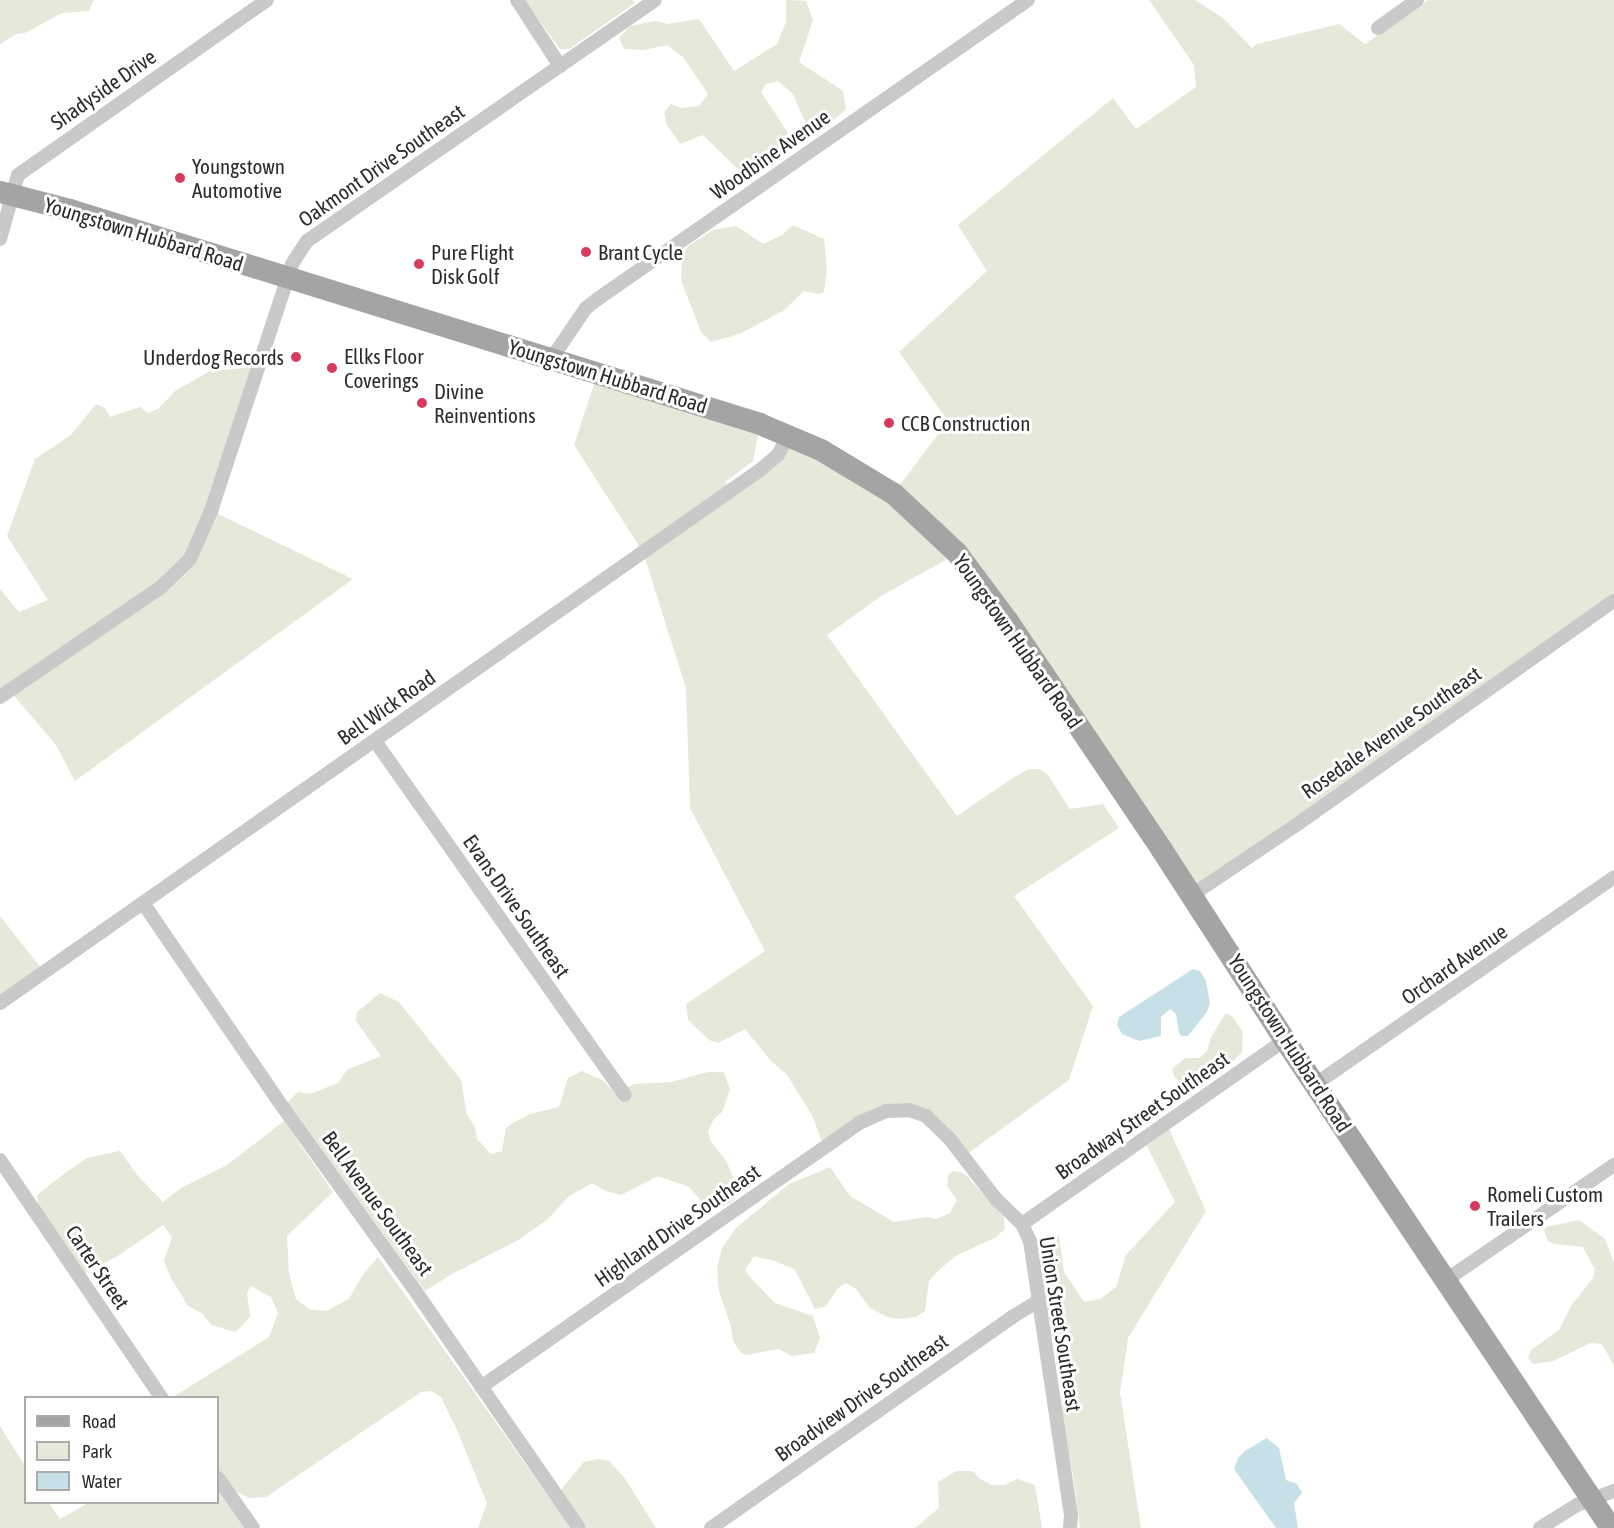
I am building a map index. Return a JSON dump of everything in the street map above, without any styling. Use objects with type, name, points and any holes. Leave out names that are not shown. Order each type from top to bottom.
[{"type":"main road","name":"Youngstown Hubbard Road","points":[[6,194],[70,210],[760,424],[821,450],[887,489],[928,522],[957,553],[1007,620],[1611,1528]]},
{"type":"street","name":"Shadyside Drive","points":[[0,239],[6,194],[18,175],[267,0]]},
{"type":"street","points":[[517,0],[560,66]]},
{"type":"street","name":"Oakmont Drive Southeast","points":[[0,697],[161,587],[190,559],[211,511],[287,277],[292,264],[307,241],[655,0]]},
{"type":"street","name":"Woodbine Avenue","points":[[552,358],[586,308],[599,298],[1028,0]]},
{"type":"street","points":[[1378,28],[1417,0]]},
{"type":"street","name":"Bell Wick Road","points":[[0,1003],[760,470],[777,454],[788,436]]},
{"type":"street","name":"Rosedale Avenue Southeast","points":[[1192,895],[1299,823],[1614,602]]},
{"type":"street","name":"Evans Drive Southeast","points":[[375,741],[625,1095]]},
{"type":"street","name":"Orchard Avenue","points":[[1317,1083],[1614,877]]},
{"type":"street","name":"Bell Avenue Southeast","points":[[143,903],[277,1099],[579,1528]]},
{"type":"street","name":"Broadway Street Southeast","points":[[1022,1224],[1286,1040]]},
{"type":"street","name":"Highland Drive Southeast","points":[[481,1387],[859,1123],[875,1115],[902,1109]]},
{"type":"street","name":"Union Street Southeast","points":[[902,1109],[917,1112],[937,1125],[996,1199],[1022,1224],[1030,1241],[1037,1302],[1071,1516],[1070,1528]]},
{"type":"street","name":"Carter Street","points":[[0,1161],[161,1396]]},
{"type":"street","points":[[1446,1280],[1614,1165]]},
{"type":"street","name":"Broadview Drive Southeast","points":[[711,1528],[1002,1324],[1037,1302]]},
{"type":"street","points":[[219,1479],[253,1528]]},
{"type":"street","points":[[1540,1528],[1576,1505],[1614,1491]]},
{"type":"green space","points":[[0,0],[94,0],[89,11],[62,13],[0,44]]},
{"type":"green space","points":[[524,0],[633,0],[635,3],[569,49],[560,49]]},
{"type":"green space","points":[[786,0],[806,1],[813,20],[799,62],[843,91],[846,109],[826,127],[809,131],[793,94],[778,81],[766,84],[761,92],[788,133],[789,154],[747,178],[703,135],[680,144],[667,125],[664,112],[671,104],[681,108],[699,106],[708,94],[683,57],[667,45],[644,50],[624,49],[619,38],[630,26],[655,21],[668,24],[699,19],[734,71],[777,44],[786,22]]},
{"type":"green space","points":[[1149,0],[1195,0],[1223,18],[1252,48],[1257,44],[1339,24],[1365,44],[1428,0],[1614,0],[1614,601],[1192,895],[958,553],[881,596],[827,635],[957,816],[1011,779],[1029,769],[1039,769],[1048,775],[1070,809],[1103,804],[1119,828],[1014,896],[1093,1006],[1069,1080],[963,1157],[949,1138],[902,1109],[824,1147],[812,1115],[787,1075],[770,1060],[745,1029],[718,1043],[709,1040],[688,1020],[686,1004],[765,951],[690,808],[686,688],[643,552],[574,445],[598,372],[760,424],[753,461],[725,482],[733,488],[788,436],[894,493],[948,421],[899,352],[987,271],[958,225],[1113,98],[1136,129],[1196,87],[1194,65]]},
{"type":"green space","points":[[793,225],[824,239],[827,269],[824,292],[819,294],[804,291],[783,311],[739,334],[711,342],[701,332],[681,280],[682,258],[687,247],[713,230],[736,226],[763,244],[782,235]]},
{"type":"green space","points":[[257,367],[212,511],[353,579],[75,781],[56,745],[10,691],[0,697],[0,589],[19,612],[48,600],[7,536],[35,459],[71,435],[96,404],[105,408],[110,417],[140,407],[148,413],[158,409],[175,391],[210,371]]},
{"type":"green space","points":[[0,916],[44,972],[0,1003]]},
{"type":"green space","points":[[380,993],[399,1002],[461,1080],[467,1115],[475,1127],[477,1139],[491,1154],[502,1151],[506,1128],[513,1123],[530,1114],[559,1107],[568,1078],[582,1071],[602,1080],[616,1093],[634,1084],[671,1082],[708,1072],[724,1072],[730,1090],[722,1112],[714,1119],[708,1131],[710,1140],[726,1161],[740,1192],[732,1202],[721,1207],[706,1207],[689,1187],[658,1176],[621,1195],[606,1191],[592,1183],[568,1197],[548,1219],[520,1239],[452,1274],[425,1291],[288,1102],[298,1092],[310,1094],[338,1083],[347,1070],[381,1056],[356,1021],[357,1012]]},
{"type":"green space","points":[[1226,1013],[1233,1017],[1243,1032],[1242,1052],[1221,1074],[1195,1085],[1181,1083],[1175,1078],[1172,1069],[1185,1058],[1199,1058],[1207,1051],[1211,1037]]},
{"type":"green space","points":[[284,1121],[333,1192],[287,1236],[289,1274],[296,1299],[309,1309],[326,1311],[349,1299],[362,1276],[378,1257],[571,1528],[478,1528],[487,1503],[441,1397],[431,1391],[421,1392],[266,1497],[249,1498],[232,1489],[219,1470],[219,1396],[175,1396],[269,1337],[278,1313],[271,1297],[251,1286],[247,1293],[250,1317],[236,1332],[211,1325],[203,1314],[188,1306],[170,1276],[164,1261],[172,1237],[163,1225],[116,1257],[82,1275],[39,1209],[37,1195],[87,1158],[120,1151],[138,1176],[163,1202],[181,1188],[227,1165]]},
{"type":"green space","points":[[1169,1129],[1206,1211],[1128,1338],[1120,1393],[1141,1528],[1080,1528],[1073,1475],[1063,1426],[1060,1368],[1050,1331],[1040,1266],[1041,1239],[1059,1236],[1064,1272],[1084,1302],[1100,1299],[1116,1287],[1126,1255],[1175,1202],[1147,1146]]},
{"type":"green space","points":[[830,1167],[850,1196],[894,1222],[926,1217],[936,1219],[950,1213],[957,1200],[947,1186],[948,1175],[953,1171],[964,1173],[1004,1217],[1005,1229],[995,1238],[957,1255],[940,1269],[929,1281],[925,1311],[916,1317],[900,1319],[887,1317],[870,1308],[856,1289],[846,1283],[838,1288],[826,1306],[815,1309],[795,1270],[775,1261],[754,1256],[745,1270],[751,1278],[775,1303],[813,1316],[820,1338],[814,1353],[791,1356],[779,1349],[746,1355],[740,1352],[733,1340],[730,1323],[719,1292],[717,1268],[722,1248],[736,1228],[789,1184]]},
{"type":"green space","points":[[1579,1220],[1605,1239],[1614,1263],[1614,1366],[1602,1344],[1591,1343],[1553,1361],[1533,1364],[1528,1358],[1531,1350],[1559,1330],[1571,1306],[1593,1278],[1595,1270],[1583,1247],[1554,1244],[1548,1241],[1544,1231],[1546,1227]]},
{"type":"green space","points":[[0,1426],[24,1464],[24,1504],[50,1504],[60,1519],[86,1504],[219,1504],[219,1479],[253,1528],[0,1528]]},
{"type":"green space","points":[[597,1459],[609,1461],[624,1477],[656,1528],[587,1528],[560,1491],[584,1462]]},
{"type":"green space","points":[[956,1471],[973,1471],[980,1479],[992,1485],[1005,1485],[1017,1479],[1035,1485],[1042,1528],[915,1528],[939,1508],[938,1482]]},
{"type":"water","points":[[1193,969],[1200,971],[1206,981],[1210,1003],[1207,1012],[1188,1036],[1182,1036],[1179,1033],[1176,1014],[1170,1009],[1161,1017],[1161,1036],[1139,1041],[1122,1034],[1117,1025],[1119,1017]]},
{"type":"water","points":[[1267,1438],[1279,1448],[1286,1480],[1297,1484],[1302,1493],[1294,1503],[1298,1528],[1276,1528],[1234,1469],[1238,1458],[1245,1451]]},
{"type":"place","name":"Youngstown Automotive","points":[[180,178]]},
{"type":"place","name":"Brant Cycle","points":[[586,252]]},
{"type":"place","name":"Pure Flight Disk Golf","points":[[419,264]]},
{"type":"place","name":"Underdog Records","points":[[296,357]]},
{"type":"place","name":"Ellks Floor Coverings","points":[[332,368]]},
{"type":"place","name":"Divine Reinventions","points":[[422,403]]},
{"type":"place","name":"CCB Construction","points":[[889,423]]},
{"type":"place","name":"Romeli Custom Trailers","points":[[1475,1206]]}]
